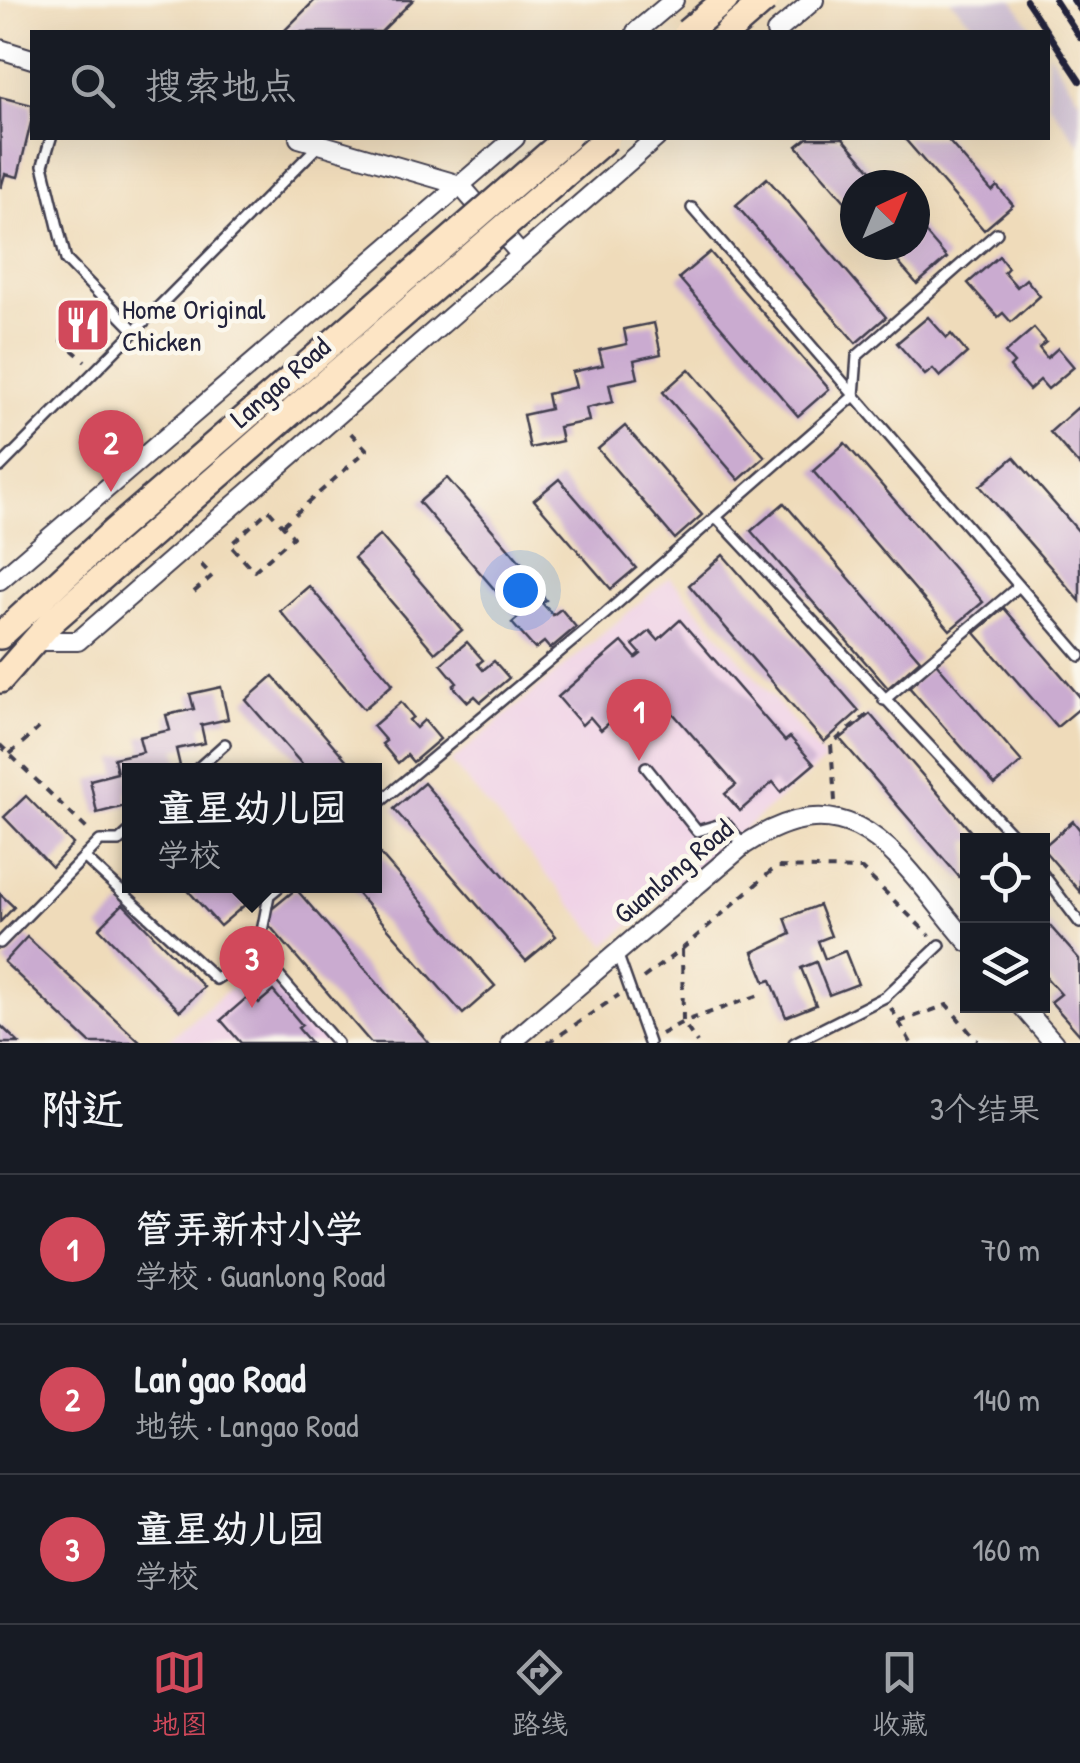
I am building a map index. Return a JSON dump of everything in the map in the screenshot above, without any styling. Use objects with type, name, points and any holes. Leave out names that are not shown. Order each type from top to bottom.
[{"type":"main road","points":[[690,30],[724,0]]},
{"type":"main road","points":[[731,30],[766,0]]},
{"type":"main road","name":"Langao Road","points":[[0,680],[51,622],[565,140]]},
{"type":"main road","name":"Langao Road","points":[[4,628],[605,140]]},
{"type":"main road","points":[[4,628],[51,622]]},
{"type":"main road","points":[[4,628],[33,642]]},
{"type":"street","points":[[701,0],[727,30]]},
{"type":"street","points":[[778,30],[814,0]]},
{"type":"street","points":[[638,30],[664,3]]},
{"type":"street","points":[[0,50],[30,58]]},
{"type":"street","points":[[306,140],[460,185],[520,255]]},
{"type":"street","points":[[0,580],[513,140]]},
{"type":"street","points":[[33,642],[78,642],[654,140]]},
{"type":"street","points":[[836,817],[862,827],[890,850],[960,933]]},
{"type":"street","name":"Guanlong Road","points":[[512,1043],[744,845],[770,828],[802,818],[836,817]]},
{"type":"street","points":[[1028,1013],[1054,1043]]},
{"type":"lane","points":[[50,140],[42,164],[66,260],[135,331]]},
{"type":"lane","points":[[0,467],[320,144]]},
{"type":"lane","points":[[692,208],[1080,656]]},
{"type":"lane","points":[[382,800],[605,614],[854,396],[858,356],[997,233]]},
{"type":"lane","points":[[0,448],[10,458]]},
{"type":"lane","points":[[716,518],[1011,833]]},
{"type":"lane","points":[[884,700],[1018,586]]},
{"type":"lane","points":[[204,763],[225,744]]},
{"type":"lane","points":[[646,767],[697,831],[725,823],[744,845]]},
{"type":"lane","points":[[0,943],[100,841],[122,839]]},
{"type":"lane","points":[[84,857],[122,892]]},
{"type":"lane","points":[[1050,884],[1080,923]]},
{"type":"lane","points":[[123,893],[216,979],[258,952],[271,893]]},
{"type":"lane","points":[[794,1043],[885,997],[940,945]]},
{"type":"lane","points":[[258,952],[337,1043]]},
{"type":"lane","points":[[617,953],[648,1042]]},
{"type":"path","points":[[73,327],[60,340],[96,370]]},
{"type":"path","points":[[283,525],[367,450],[336,416]]},
{"type":"path","points":[[269,510],[283,525],[293,537],[254,572],[230,544],[269,510]]},
{"type":"path","points":[[185,548],[212,576],[194,592]]},
{"type":"path","points":[[836,817],[831,744],[884,700]]},
{"type":"path","points":[[10,754],[40,728]]},
{"type":"path","points":[[0,744],[100,841]]},
{"type":"path","points":[[548,1043],[682,949],[776,867],[862,868],[940,945]]},
{"type":"path","points":[[682,949],[683,1022],[697,1043]]},
{"type":"path","points":[[648,1042],[683,1022],[762,994]]},
{"type":"path","points":[[885,997],[911,1043]]},
{"type":"path","points":[[899,1022],[947,1006],[977,1040]]},
{"type":"shaded area","points":[[950,0],[1013,0],[1034,30],[979,30]]},
{"type":"shaded area","points":[[1050,55],[1080,101],[1080,145],[1050,105]]},
{"type":"shaded area","points":[[670,577],[826,760],[606,945],[451,762]]},
{"type":"shaded area","points":[[259,964],[328,1043],[170,1043],[168,1040]]},
{"type":"building","points":[[315,0],[413,0],[383,30],[285,30]]},
{"type":"building","points":[[0,97],[30,104],[30,126],[18,177],[5,174],[1,188]]},
{"type":"building","points":[[804,140],[845,140],[871,170],[840,170],[840,196],[797,146]]},
{"type":"building","points":[[906,140],[948,140],[992,191],[997,186],[1013,205],[984,230]]},
{"type":"building","points":[[767,178],[886,317],[856,343],[736,205]]},
{"type":"building","points":[[930,238],[947,258],[917,284],[896,260],[930,260]]},
{"type":"building","points":[[710,252],[829,389],[798,416],[679,278]]},
{"type":"building","points":[[999,256],[1008,268],[1004,272],[1017,287],[1026,279],[1040,296],[1011,322],[1003,313],[998,317],[968,283]]},
{"type":"building","points":[[928,317],[947,338],[951,334],[967,353],[940,377],[933,369],[925,375],[897,343]]},
{"type":"building","points":[[654,323],[661,354],[634,360],[638,378],[609,384],[613,402],[586,408],[589,421],[559,427],[562,441],[530,448],[523,415],[550,409],[547,394],[576,387],[572,372],[603,365],[599,350],[627,344],[624,329]]},
{"type":"building","points":[[1034,328],[1046,342],[1039,348],[1047,358],[1058,348],[1074,367],[1048,389],[1040,380],[1029,390],[1010,367],[1014,363],[1005,353]]},
{"type":"building","points":[[689,369],[765,457],[739,480],[663,392]]},
{"type":"building","points":[[1077,408],[1080,412],[1080,466],[1050,432]]},
{"type":"building","points":[[625,426],[702,515],[675,539],[598,449]]},
{"type":"building","points":[[845,443],[983,602],[950,630],[813,471]]},
{"type":"building","points":[[1014,457],[1080,533],[1080,601],[980,486]]},
{"type":"building","points":[[447,478],[530,573],[502,598],[419,502]]},
{"type":"building","points":[[559,479],[636,568],[611,589],[534,500]]},
{"type":"building","points":[[784,503],[920,660],[888,688],[751,531]]},
{"type":"building","points":[[380,535],[462,630],[435,653],[354,558]]},
{"type":"building","points":[[723,555],[859,711],[824,742],[689,585]]},
{"type":"building","points":[[309,586],[393,684],[364,709],[280,611]]},
{"type":"building","points":[[536,588],[553,615],[561,609],[576,627],[550,649],[544,642],[535,649],[512,623],[518,618],[510,610]]},
{"type":"building","points":[[1004,608],[1080,697],[1080,708],[1057,727],[975,633]]},
{"type":"building","points":[[680,620],[785,741],[790,737],[814,764],[781,792],[773,782],[740,811],[725,794],[736,785],[650,687],[601,730],[590,717],[582,725],[558,697],[622,642],[636,658],[641,654],[633,645],[650,631],[658,640]]},
{"type":"building","points":[[467,642],[483,660],[478,664],[483,670],[494,661],[509,678],[481,702],[475,696],[468,702],[441,664]]},
{"type":"building","points":[[936,663],[1022,762],[995,785],[909,687]]},
{"type":"building","points":[[273,676],[349,763],[301,763],[246,700]]},
{"type":"building","points":[[221,687],[228,719],[201,725],[205,743],[176,749],[179,763],[122,763],[122,807],[97,813],[90,780],[117,773],[114,758],[143,752],[139,737],[170,730],[166,715],[194,709],[190,694]]},
{"type":"building","points":[[401,702],[416,728],[424,720],[440,739],[413,762],[407,755],[398,763],[373,726]]},
{"type":"building","points":[[870,714],[972,833],[960,833],[960,878],[840,739]]},
{"type":"building","points":[[424,783],[556,936],[526,961],[394,809]]},
{"type":"building","points":[[26,796],[73,844],[52,867],[4,817]]},
{"type":"building","points":[[1073,821],[1080,830],[1080,892],[1050,857],[1050,841]]},
{"type":"building","points":[[382,856],[495,986],[463,1014],[357,893],[382,893]]},
{"type":"building","points":[[190,893],[238,893],[247,903],[220,926]]},
{"type":"building","points":[[291,893],[299,893],[429,1043],[371,1043],[262,917]]},
{"type":"building","points":[[0,894],[14,907],[0,922]]},
{"type":"building","points":[[123,904],[204,987],[180,1011],[99,928]]},
{"type":"building","points":[[819,905],[831,936],[818,941],[825,959],[845,951],[858,984],[829,995],[816,962],[801,968],[816,1005],[786,1017],[771,980],[765,982],[753,952],[791,934],[785,918]]},
{"type":"building","points":[[1050,926],[1079,959],[1080,1035],[1051,1002],[1061,994],[1050,982]]},
{"type":"building","points":[[27,937],[141,1043],[90,1043],[4,962]]},
{"type":"building","points":[[273,991],[302,1025],[298,1028],[311,1043],[241,1043],[221,1020],[251,994],[259,1003]]},
{"type":"building","points":[[0,1025],[19,1043],[0,1043]]},
{"type":"railway","points":[[1026,0],[1046,30]]},
{"type":"railway","points":[[1055,0],[1080,38]]},
{"type":"railway","points":[[1073,0],[1080,10]]},
{"type":"railway","points":[[1050,36],[1080,81]]},
{"type":"place","name":"Home Original Chicken","points":[[83,325]]},
{"type":"place","name":"Lan'gao Road","points":[[111,492]]},
{"type":"place","name":"管弄新村小学","points":[[639,761]]},
{"type":"place","name":"童星幼儿园","points":[[252,1008]]}]
